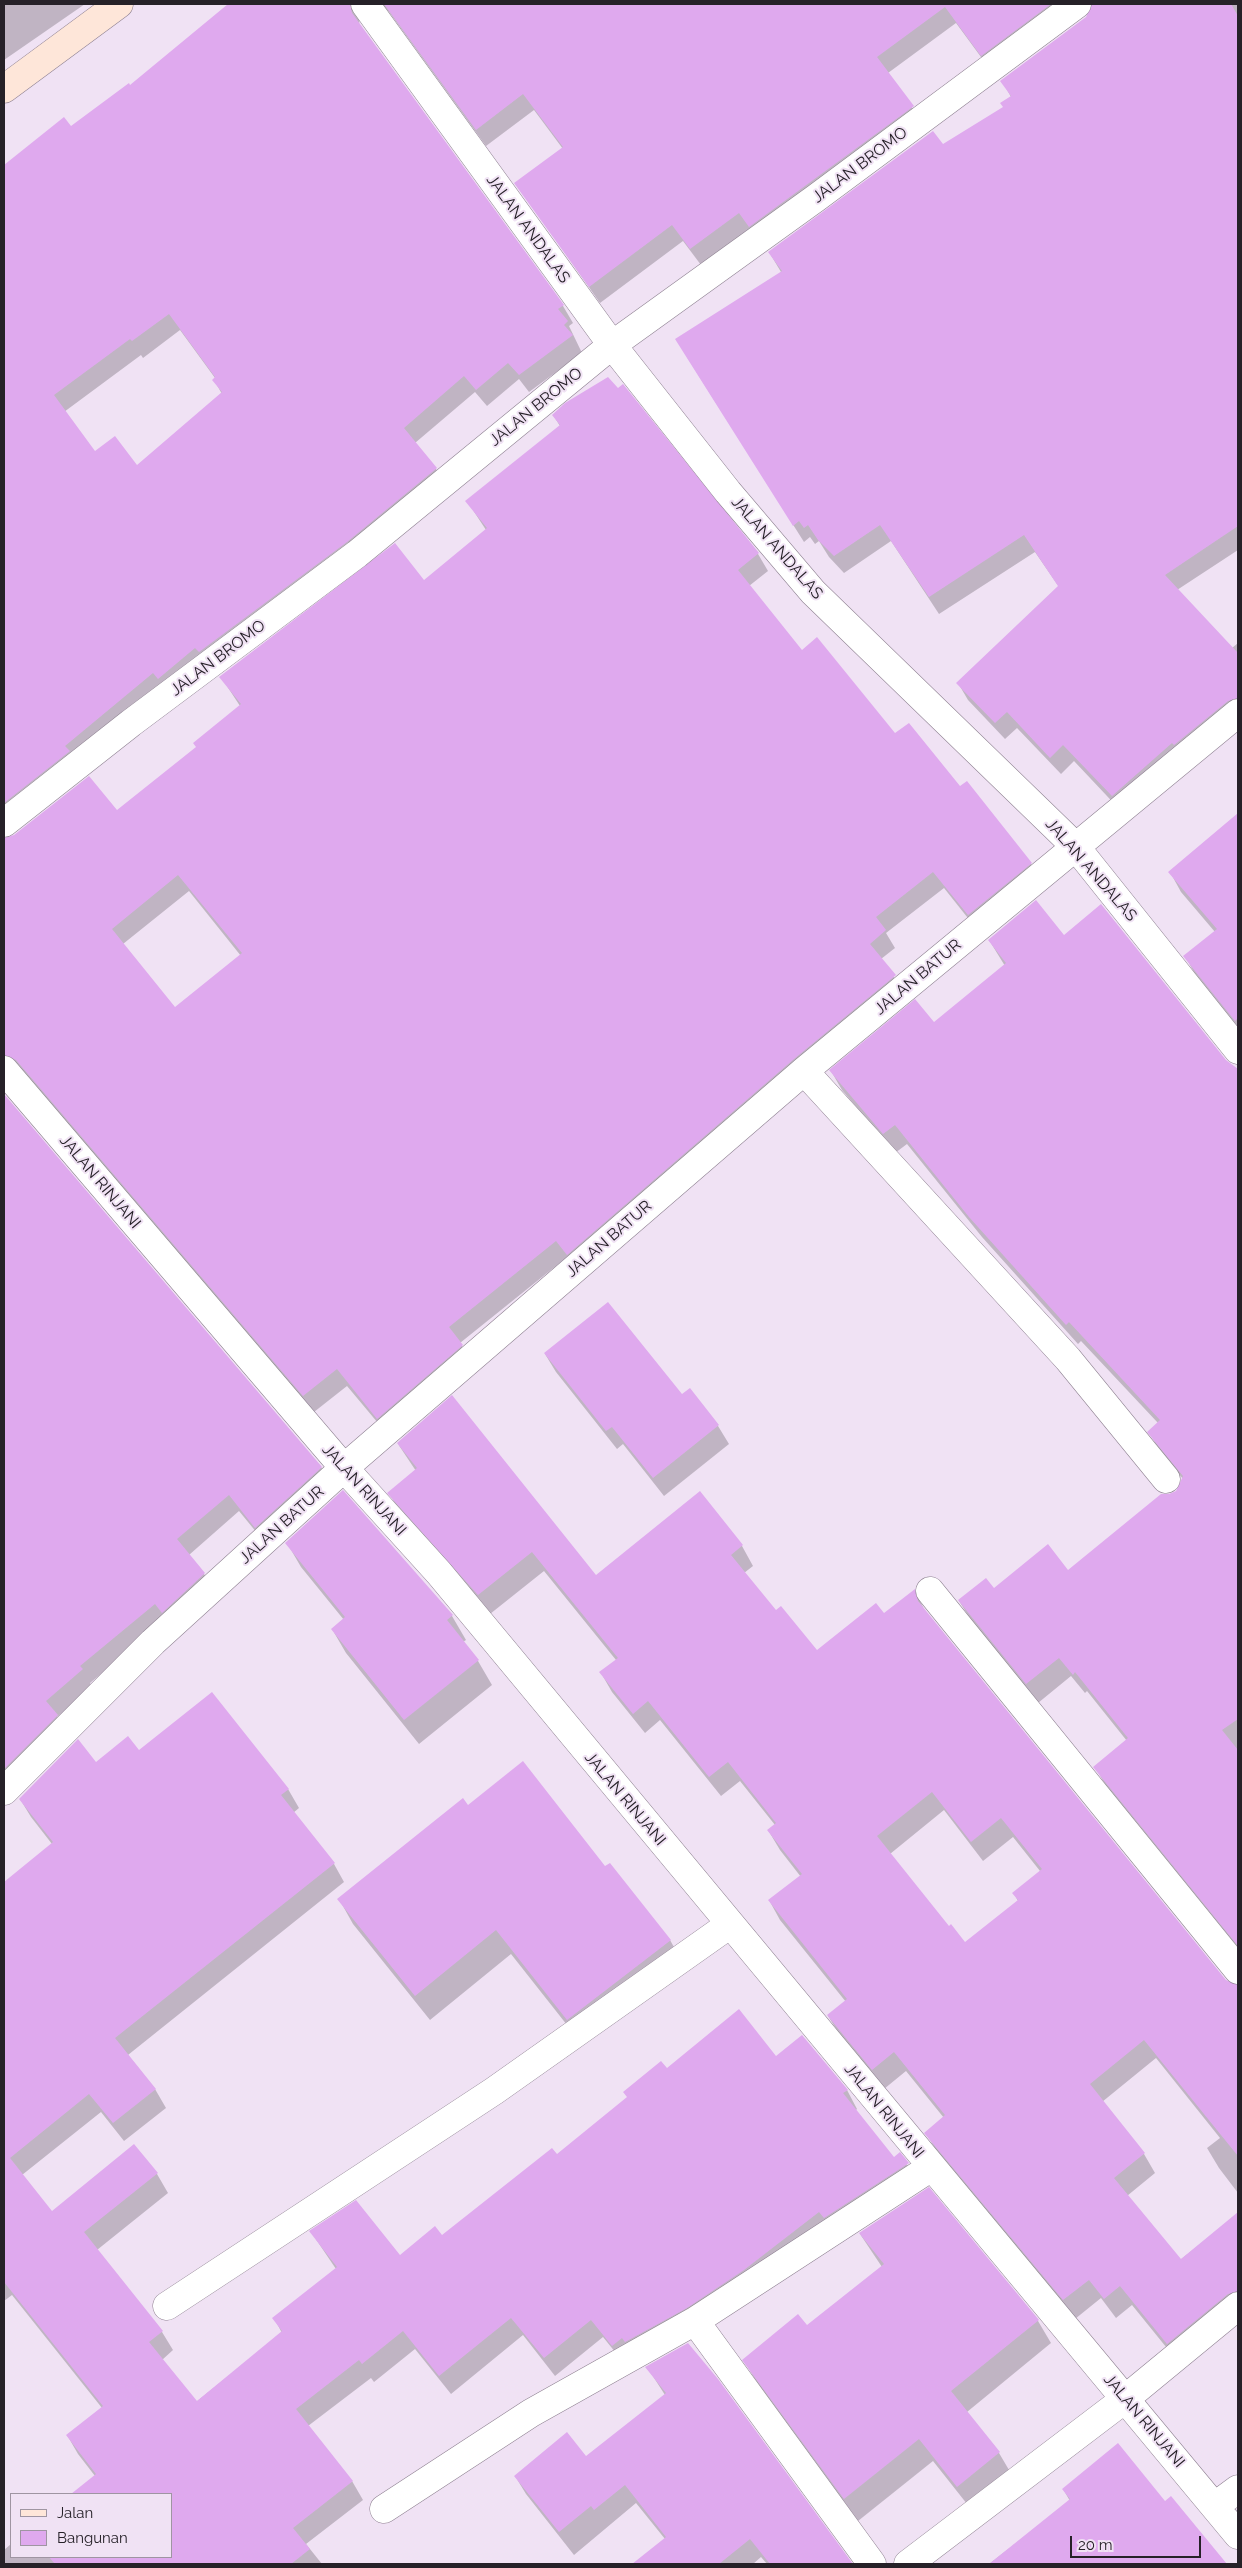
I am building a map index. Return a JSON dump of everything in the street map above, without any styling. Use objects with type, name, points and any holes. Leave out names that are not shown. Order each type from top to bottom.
[{"type":"street","points":[[4,89],[119,4]]},
{"type":"street","name":"JALAN ANDALAS","points":[[365,4],[612,346],[728,492],[813,592],[1075,846],[1238,1050]]},
{"type":"street","name":"JALAN BROMO","points":[[4,823],[131,723],[357,554],[612,346],[816,198],[1077,4]]},
{"type":"street","name":"JALAN BATUR","points":[[4,1791],[153,1642],[344,1468],[804,1071],[1238,713]]},
{"type":"street","name":"JALAN RINJANI","points":[[4,1070],[344,1468],[439,1574],[930,2168],[1054,2312],[1238,2535]]},
{"type":"street","points":[[804,1071],[1068,1358],[1166,1479]]},
{"type":"street","points":[[930,1591],[1238,1970]]},
{"type":"street","points":[[167,2306],[494,2091],[729,1925]]},
{"type":"street","points":[[384,2509],[531,2413],[695,2320],[930,2168]]},
{"type":"street","points":[[908,2564],[1124,2398],[1238,2306]]},
{"type":"street","points":[[695,2320],[872,2564]]},
{"type":"street","points":[[1216,2506],[1238,2489]]},
{"type":"building","points":[[228,4],[350,4],[352,13],[564,305],[558,309],[568,321],[564,325],[573,335],[519,375],[508,363],[476,390],[464,376],[404,428],[437,468],[347,542],[199,652],[195,648],[158,679],[153,673],[65,746],[70,751],[4,803],[4,165],[64,117],[71,126],[129,83],[130,85]],"holes":[[[169,314],[215,377],[212,380],[222,392],[137,465],[115,436],[95,451],[54,395],[130,339],[132,341]]]},
{"type":"building","points":[[384,4],[1051,4],[981,56],[945,7],[877,57],[914,106],[749,227],[739,213],[690,249],[672,225],[589,287],[514,183],[563,147],[523,94],[476,130]]},
{"type":"building","points":[[1092,4],[1231,4],[1238,16],[1238,526],[1165,575],[1238,653],[1238,698],[1228,701],[1174,745],[1172,743],[1112,796],[1063,745],[1050,758],[1007,712],[995,723],[956,683],[1058,586],[1024,535],[929,597],[880,525],[834,556],[818,540],[808,525],[804,528],[799,521],[793,526],[675,339],[782,271],[768,252],[933,131],[943,144],[1003,107],[1000,103],[1011,96],[1000,81],[1086,17]]},
{"type":"building","points":[[608,377],[618,388],[623,384],[759,553],[738,570],[802,650],[817,637],[895,733],[909,723],[960,786],[967,781],[1032,863],[968,915],[933,872],[876,917],[886,930],[870,944],[896,975],[794,1059],[567,1255],[556,1241],[449,1327],[463,1345],[377,1419],[337,1369],[303,1396],[16,1060],[4,1055],[4,838],[14,835],[89,776],[117,810],[196,747],[193,743],[241,704],[219,677],[395,543],[424,580],[487,528],[465,501],[560,425],[552,415],[565,403]],"holes":[[[178,875],[242,953],[175,1007],[112,929]]]},
{"type":"building","points":[[1238,813],[1238,1018],[1235,1021],[1183,956],[1217,929],[1168,872]]},
{"type":"building","points":[[1036,900],[1064,935],[1101,904],[1226,1060],[1238,1069],[1238,1719],[1222,1730],[1238,1750],[1238,1946],[1093,1767],[1128,1738],[1075,1672],[1073,1675],[1059,1658],[1026,1684],[958,1600],[986,1578],[994,1588],[1048,1544],[1068,1570],[1161,1494],[1169,1494],[1176,1491],[1183,1476],[1147,1432],[1160,1420],[1069,1322],[1066,1325],[969,1217],[895,1125],[883,1134],[829,1070],[915,999],[934,1022],[1006,963],[988,940]]},
{"type":"building","points":[[4,1094],[322,1467],[255,1528],[229,1495],[177,1539],[205,1573],[162,1613],[155,1604],[80,1666],[83,1669],[46,1701],[58,1715],[4,1769]]},
{"type":"building","points":[[608,1302],[682,1394],[690,1388],[719,1425],[653,1478],[612,1427],[606,1431],[544,1353]]},
{"type":"building","points":[[452,1395],[596,1575],[700,1491],[743,1545],[731,1555],[776,1610],[781,1606],[817,1650],[876,1603],[884,1613],[915,1589],[918,1601],[1226,1980],[1238,1985],[1238,2156],[1144,2040],[1090,2084],[1145,2153],[1114,2178],[1181,2259],[1238,2212],[1238,2291],[1228,2294],[1167,2344],[1120,2286],[1104,2299],[1089,2280],[1063,2300],[924,2133],[945,2115],[894,2052],[872,2070],[827,2015],[847,1999],[768,1900],[802,1874],[767,1830],[776,1823],[728,1762],[709,1777],[648,1701],[633,1714],[599,1672],[618,1658],[532,1552],[478,1595],[387,1493],[417,1468],[397,1443]],"holes":[[[932,1792],[971,1842],[1001,1818],[1042,1869],[1012,1893],[1018,1900],[965,1942],[951,1924],[949,1926],[877,1836]]]},
{"type":"building","points":[[343,1490],[453,1615],[447,1620],[479,1660],[404,1720],[331,1629],[345,1617],[285,1543]]},
{"type":"building","points":[[212,1692],[289,1789],[281,1795],[335,1863],[115,2038],[156,2089],[113,2123],[89,2094],[10,2158],[52,2211],[134,2144],[158,2173],[84,2232],[163,2331],[149,2342],[197,2401],[282,2331],[272,2318],[337,2267],[309,2231],[356,2200],[400,2255],[435,2226],[442,2235],[552,2148],[557,2154],[627,2097],[623,2092],[661,2061],[667,2068],[739,2009],[776,2056],[802,2035],[848,2090],[843,2093],[894,2157],[900,2152],[909,2163],[824,2218],[819,2212],[744,2270],[687,2308],[625,2342],[622,2338],[612,2346],[591,2320],[544,2358],[511,2318],[439,2376],[403,2331],[362,2364],[359,2360],[296,2409],[353,2481],[293,2528],[310,2549],[291,2564],[55,2564],[50,2558],[172,2558],[172,2493],[72,2493],[96,2474],[66,2435],[103,2406],[4,2282],[4,1882],[53,1842],[19,1799],[78,1739],[96,1762],[128,1736],[139,1750]]},
{"type":"building","points":[[523,1761],[605,1866],[610,1863],[671,1940],[567,2020],[496,1930],[415,1996],[337,1899],[463,1798],[468,1805]]},
{"type":"building","points":[[929,2187],[1039,2320],[951,2391],[1000,2452],[957,2487],[919,2439],[844,2499],[742,2360],[798,2314],[807,2325],[884,2264],[859,2233]]},
{"type":"building","points":[[688,2343],[718,2379],[853,2564],[770,2564],[750,2539],[719,2564],[632,2564],[666,2537],[625,2485],[594,2510],[591,2506],[559,2532],[514,2476],[567,2432],[586,2456],[666,2393],[645,2367]]},
{"type":"building","points":[[1118,2443],[1165,2501],[1171,2496],[1227,2564],[989,2564],[1070,2499],[1062,2489]]}]
